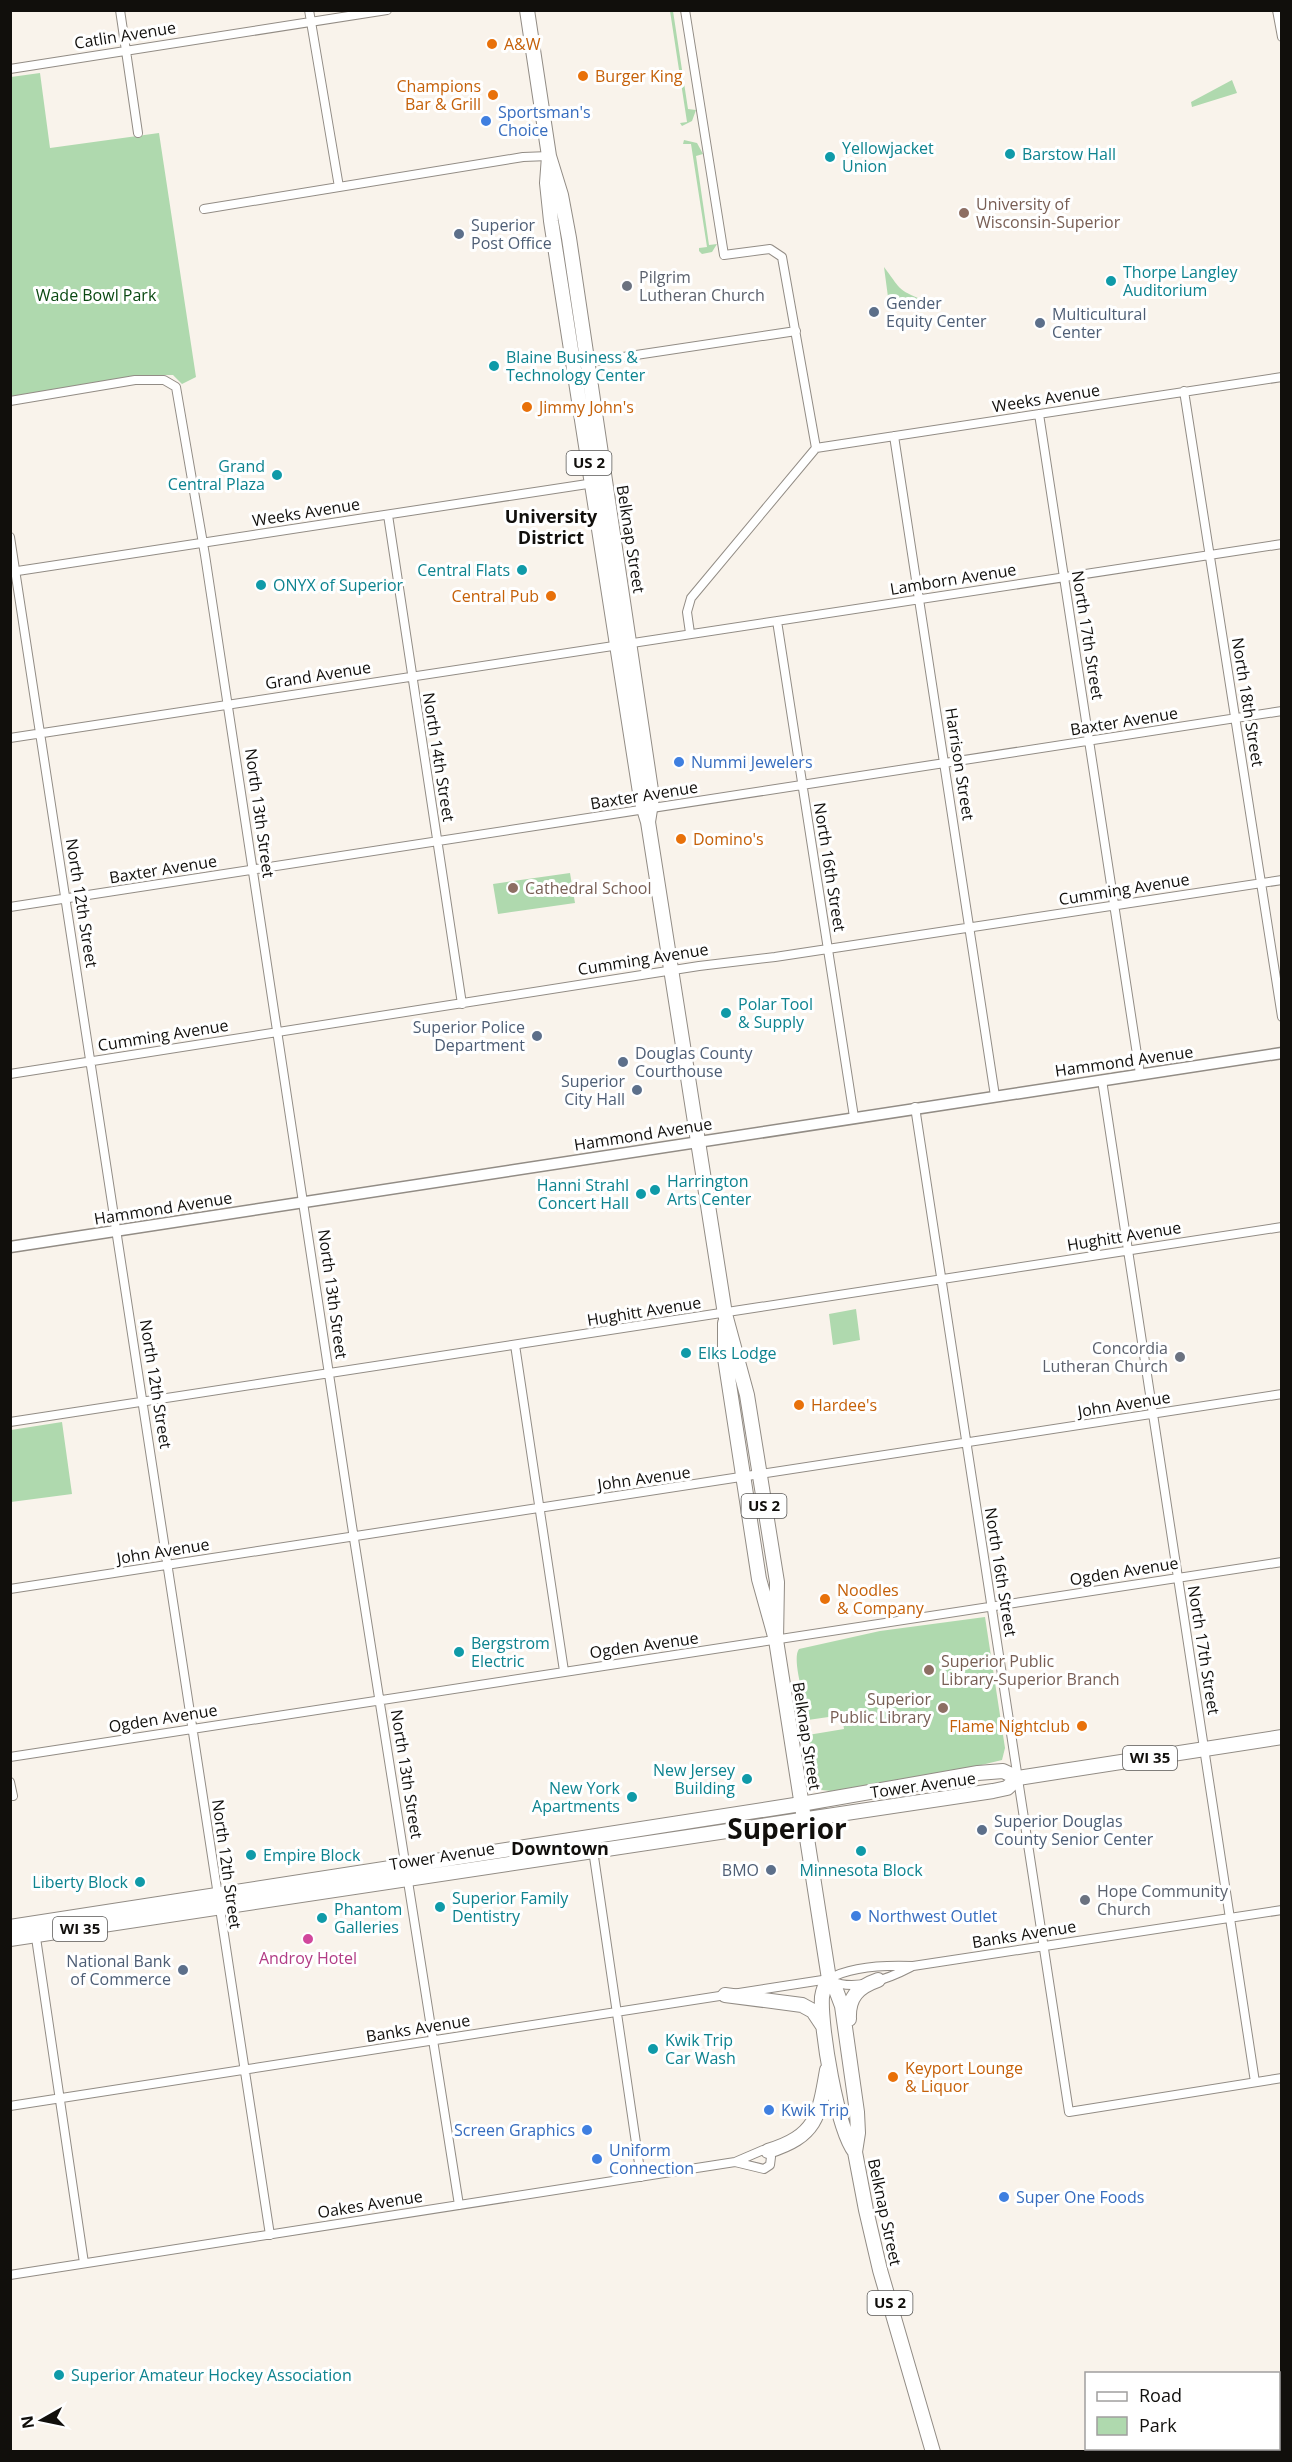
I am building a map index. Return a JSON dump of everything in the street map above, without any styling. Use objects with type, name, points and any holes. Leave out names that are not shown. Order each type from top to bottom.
[{"type":"main road","name":"Belknap Street","points":[[527,10],[549,156],[561,195],[568,230],[581,363],[671,970],[725,1314],[745,1386],[777,1582],[776,1640]]},
{"type":"main road","name":"Belknap Street","points":[[725,1314],[725,1358],[743,1478],[761,1588],[776,1640],[829,1979]]},
{"type":"main road","name":"Tower Avenue","points":[[407,1872],[594,1850],[1003,1790],[1018,1778],[1281,1737]]},
{"type":"main road","name":"Tower Avenue","points":[[10,1939],[35,1929],[407,1872],[646,1828],[978,1773],[1003,1771],[1018,1778]]},
{"type":"main road","points":[[594,1850],[596,1843],[627,1837],[646,1828]]},
{"type":"main road","name":"Tower Avenue","points":[[10,1927],[35,1929]]},
{"type":"main road","name":"US 2","points":[[829,1979],[822,1996],[829,2059],[844,2132],[855,2152]]},
{"type":"main road","name":"US 2","points":[[829,1979],[837,1990],[842,2006],[855,2096],[858,2133],[855,2152]]},
{"type":"main road","points":[[855,2096],[850,2007],[858,1989],[878,1980]]},
{"type":"main road","points":[[725,1995],[802,2005],[816,2014],[825,2029]]},
{"type":"main road","points":[[768,2151],[795,2141],[810,2127],[822,2099],[829,2059]]},
{"type":"main road","name":"Belknap Street","points":[[855,2152],[877,2257],[933,2451]]},
{"type":"street","points":[[120,10],[138,133]]},
{"type":"street","points":[[309,10],[339,187]]},
{"type":"street","name":"Catlin Avenue","points":[[10,69],[387,10]]},
{"type":"street","points":[[685,10],[724,255],[770,249],[779,254],[783,260],[816,448],[691,598],[687,612],[690,633]]},
{"type":"street","points":[[1277,10],[1281,37]]},
{"type":"street","points":[[204,209],[523,157],[549,156]]},
{"type":"street","points":[[581,363],[796,331]]},
{"type":"street","name":"Weeks Avenue","points":[[816,448],[1281,376]]},
{"type":"street","name":"North 13th Street","points":[[10,401],[135,380],[164,380],[176,387],[204,543],[354,1537],[459,2205]]},
{"type":"street","name":"North 18th Street","points":[[1184,391],[1281,1017]]},
{"type":"street","name":"North 17th Street","points":[[1039,414],[1140,1074]]},
{"type":"street","name":"Harrison Street","points":[[894,436],[995,1096]]},
{"type":"street","name":"Weeks Avenue","points":[[13,572],[599,482]]},
{"type":"street","name":"North 14th Street","points":[[388,514],[462,1004]]},
{"type":"street","name":"North 12th Street","points":[[10,537],[13,572],[41,734],[92,1061],[217,1901],[270,2235]]},
{"type":"street","name":"Lamborn Avenue","points":[[623,643],[1281,544]]},
{"type":"street","name":"North 16th Street","points":[[777,621],[854,1117]]},
{"type":"street","name":"Grand Avenue","points":[[10,738],[623,643]]},
{"type":"street","name":"Baxter Avenue","points":[[10,907],[437,841],[648,814],[802,785],[944,765],[1281,711]]},
{"type":"street","name":"Cumming Avenue","points":[[10,1074],[671,970],[827,949],[1281,880]]},
{"type":"street","name":"Hammond Avenue","points":[[10,1247],[915,1107],[1281,1053]]},
{"type":"street","name":"North 17th Street","points":[[1102,1080],[1255,2082]]},
{"type":"street","name":"North 16th Street","points":[[915,1107],[1069,2112],[1255,2082]]},
{"type":"street","name":"Hughitt Avenue","points":[[10,1422],[1281,1227]]},
{"type":"street","points":[[515,1345],[564,1671]]},
{"type":"street","name":"John Avenue","points":[[10,1590],[1281,1394]]},
{"type":"street","name":"Ogden Avenue","points":[[10,1757],[1281,1562]]},
{"type":"street","points":[[10,1782],[13,1796]]},
{"type":"street","points":[[594,1850],[641,2177]]},
{"type":"street","name":"Banks Avenue","points":[[10,2106],[617,2013],[829,1979],[838,1974],[880,1967],[913,1966],[1281,1910]]},
{"type":"street","points":[[35,1929],[84,2263]]},
{"type":"street","name":"Banks Avenue","points":[[829,1979],[843,1985],[878,1980],[913,1966]]},
{"type":"street","points":[[1255,2082],[1281,2079]]},
{"type":"street","name":"Oakes Avenue","points":[[10,2275],[735,2162],[753,2152],[768,2151],[771,2163],[766,2169],[735,2162]]},
{"type":"green space","points":[[670,11],[673,11],[688,109],[696,110],[692,121],[682,126],[680,123],[687,122]]},
{"type":"green space","name":"Wade Bowl Park","points":[[40,73],[50,148],[159,133],[196,377],[182,384],[173,375],[150,375],[11,396],[11,77]]},
{"type":"green space","points":[[1232,80],[1237,93],[1192,107],[1191,102]]},
{"type":"green space","points":[[684,140],[697,143],[703,154],[696,156],[709,245],[717,244],[712,252],[702,254],[699,251],[699,248],[707,247],[691,144],[683,144]]},
{"type":"green space","points":[[884,267],[900,288],[923,300],[916,309],[888,297]]},
{"type":"green space","points":[[570,873],[575,903],[498,914],[493,884]]},
{"type":"green space","points":[[856,1309],[860,1340],[833,1345],[829,1314]]},
{"type":"green space","points":[[62,1422],[72,1494],[11,1502],[11,1430]]},
{"type":"green space","points":[[985,1617],[1005,1748],[1002,1760],[940,1775],[831,1791],[822,1790],[816,1785],[808,1735],[844,1729],[842,1715],[808,1720],[798,1672],[799,1649],[880,1631]]},
{"type":"railway","points":[[1129,2452],[1134,2450]]},
{"type":"place","name":"A&W","points":[[492,44]]},
{"type":"place","name":"Burger King","points":[[583,76]]},
{"type":"place","name":"Champions Bar & Grill","points":[[493,95]]},
{"type":"place","name":"Sportsman's Choice","points":[[486,121]]},
{"type":"place","name":"Barstow Hall","points":[[1010,154]]},
{"type":"place","name":"Yellowjacket Union","points":[[830,157]]},
{"type":"place","name":"University of Wisconsin-Superior","points":[[964,213]]},
{"type":"place","name":"Superior Post Office","points":[[459,234]]},
{"type":"place","name":"Thorpe Langley Auditorium","points":[[1111,281]]},
{"type":"place","name":"Pilgrim Lutheran Church","points":[[627,286]]},
{"type":"place","name":"Gender Equity Center","points":[[874,312]]},
{"type":"place","name":"Multicultural Center","points":[[1040,323]]},
{"type":"place","name":"Blaine Business & Technology Center","points":[[494,366]]},
{"type":"place","name":"Jimmy John's","points":[[527,407]]},
{"type":"place","name":"Grand Central Plaza","points":[[277,475]]},
{"type":"place","name":"Central Flats","points":[[522,570]]},
{"type":"place","name":"ONYX of Superior","points":[[261,585]]},
{"type":"place","name":"Central Pub","points":[[551,596]]},
{"type":"place","name":"Nummi Jewelers","points":[[679,762]]},
{"type":"place","name":"Domino's","points":[[681,839]]},
{"type":"place","name":"Cathedral School","points":[[513,888]]},
{"type":"place","name":"Polar Tool & Supply","points":[[726,1013]]},
{"type":"place","name":"Superior Police Department","points":[[537,1036]]},
{"type":"place","name":"Douglas County Courthouse","points":[[623,1062]]},
{"type":"place","name":"Superior City Hall","points":[[637,1090]]},
{"type":"place","name":"Harrington Arts Center","points":[[655,1190]]},
{"type":"place","name":"Hanni Strahl Concert Hall","points":[[641,1194]]},
{"type":"place","name":"Elks Lodge","points":[[686,1353]]},
{"type":"place","name":"Concordia Lutheran Church","points":[[1180,1357]]},
{"type":"place","name":"Hardee's","points":[[799,1405]]},
{"type":"place","name":"Noodles & Company","points":[[825,1599]]},
{"type":"place","name":"Bergstrom Electric","points":[[459,1652]]},
{"type":"place","name":"Superior Public Library-Superior Branch","points":[[929,1670]]},
{"type":"place","name":"Superior Public Library","points":[[943,1708]]},
{"type":"place","name":"Flame Nightclub","points":[[1082,1726]]},
{"type":"place","name":"New Jersey Building","points":[[747,1779]]},
{"type":"place","name":"New York Apartments","points":[[632,1797]]},
{"type":"place","name":"Superior Douglas County Senior Center","points":[[982,1830]]},
{"type":"place","name":"Minnesota Block","points":[[861,1851]]},
{"type":"place","name":"Empire Block","points":[[251,1855]]},
{"type":"place","name":"BMO","points":[[771,1870]]},
{"type":"place","name":"Liberty Block","points":[[140,1882]]},
{"type":"place","name":"Hope Community Church","points":[[1085,1900]]},
{"type":"place","name":"Superior Family Dentistry","points":[[440,1907]]},
{"type":"place","name":"Northwest Outlet","points":[[856,1916]]},
{"type":"place","name":"Phantom Galleries","points":[[322,1918]]},
{"type":"place","name":"Androy Hotel","points":[[308,1939]]},
{"type":"place","name":"National Bank of Commerce","points":[[183,1970]]},
{"type":"place","name":"Kwik Trip Car Wash","points":[[653,2049]]},
{"type":"place","name":"Keyport Lounge & Liquor","points":[[893,2077]]},
{"type":"place","name":"Kwik Trip","points":[[769,2110]]},
{"type":"place","name":"Screen Graphics","points":[[587,2130]]},
{"type":"place","name":"Uniform Connection","points":[[597,2159]]},
{"type":"place","name":"Super One Foods","points":[[1004,2197]]},
{"type":"place","name":"Superior Amateur Hockey Association","points":[[59,2375]]},
{"type":"district","name":"University District","points":[[551,527]]},
{"type":"district","name":"Superior","points":[[787,1829]]},
{"type":"district","name":"Downtown","points":[[560,1849]]}]
